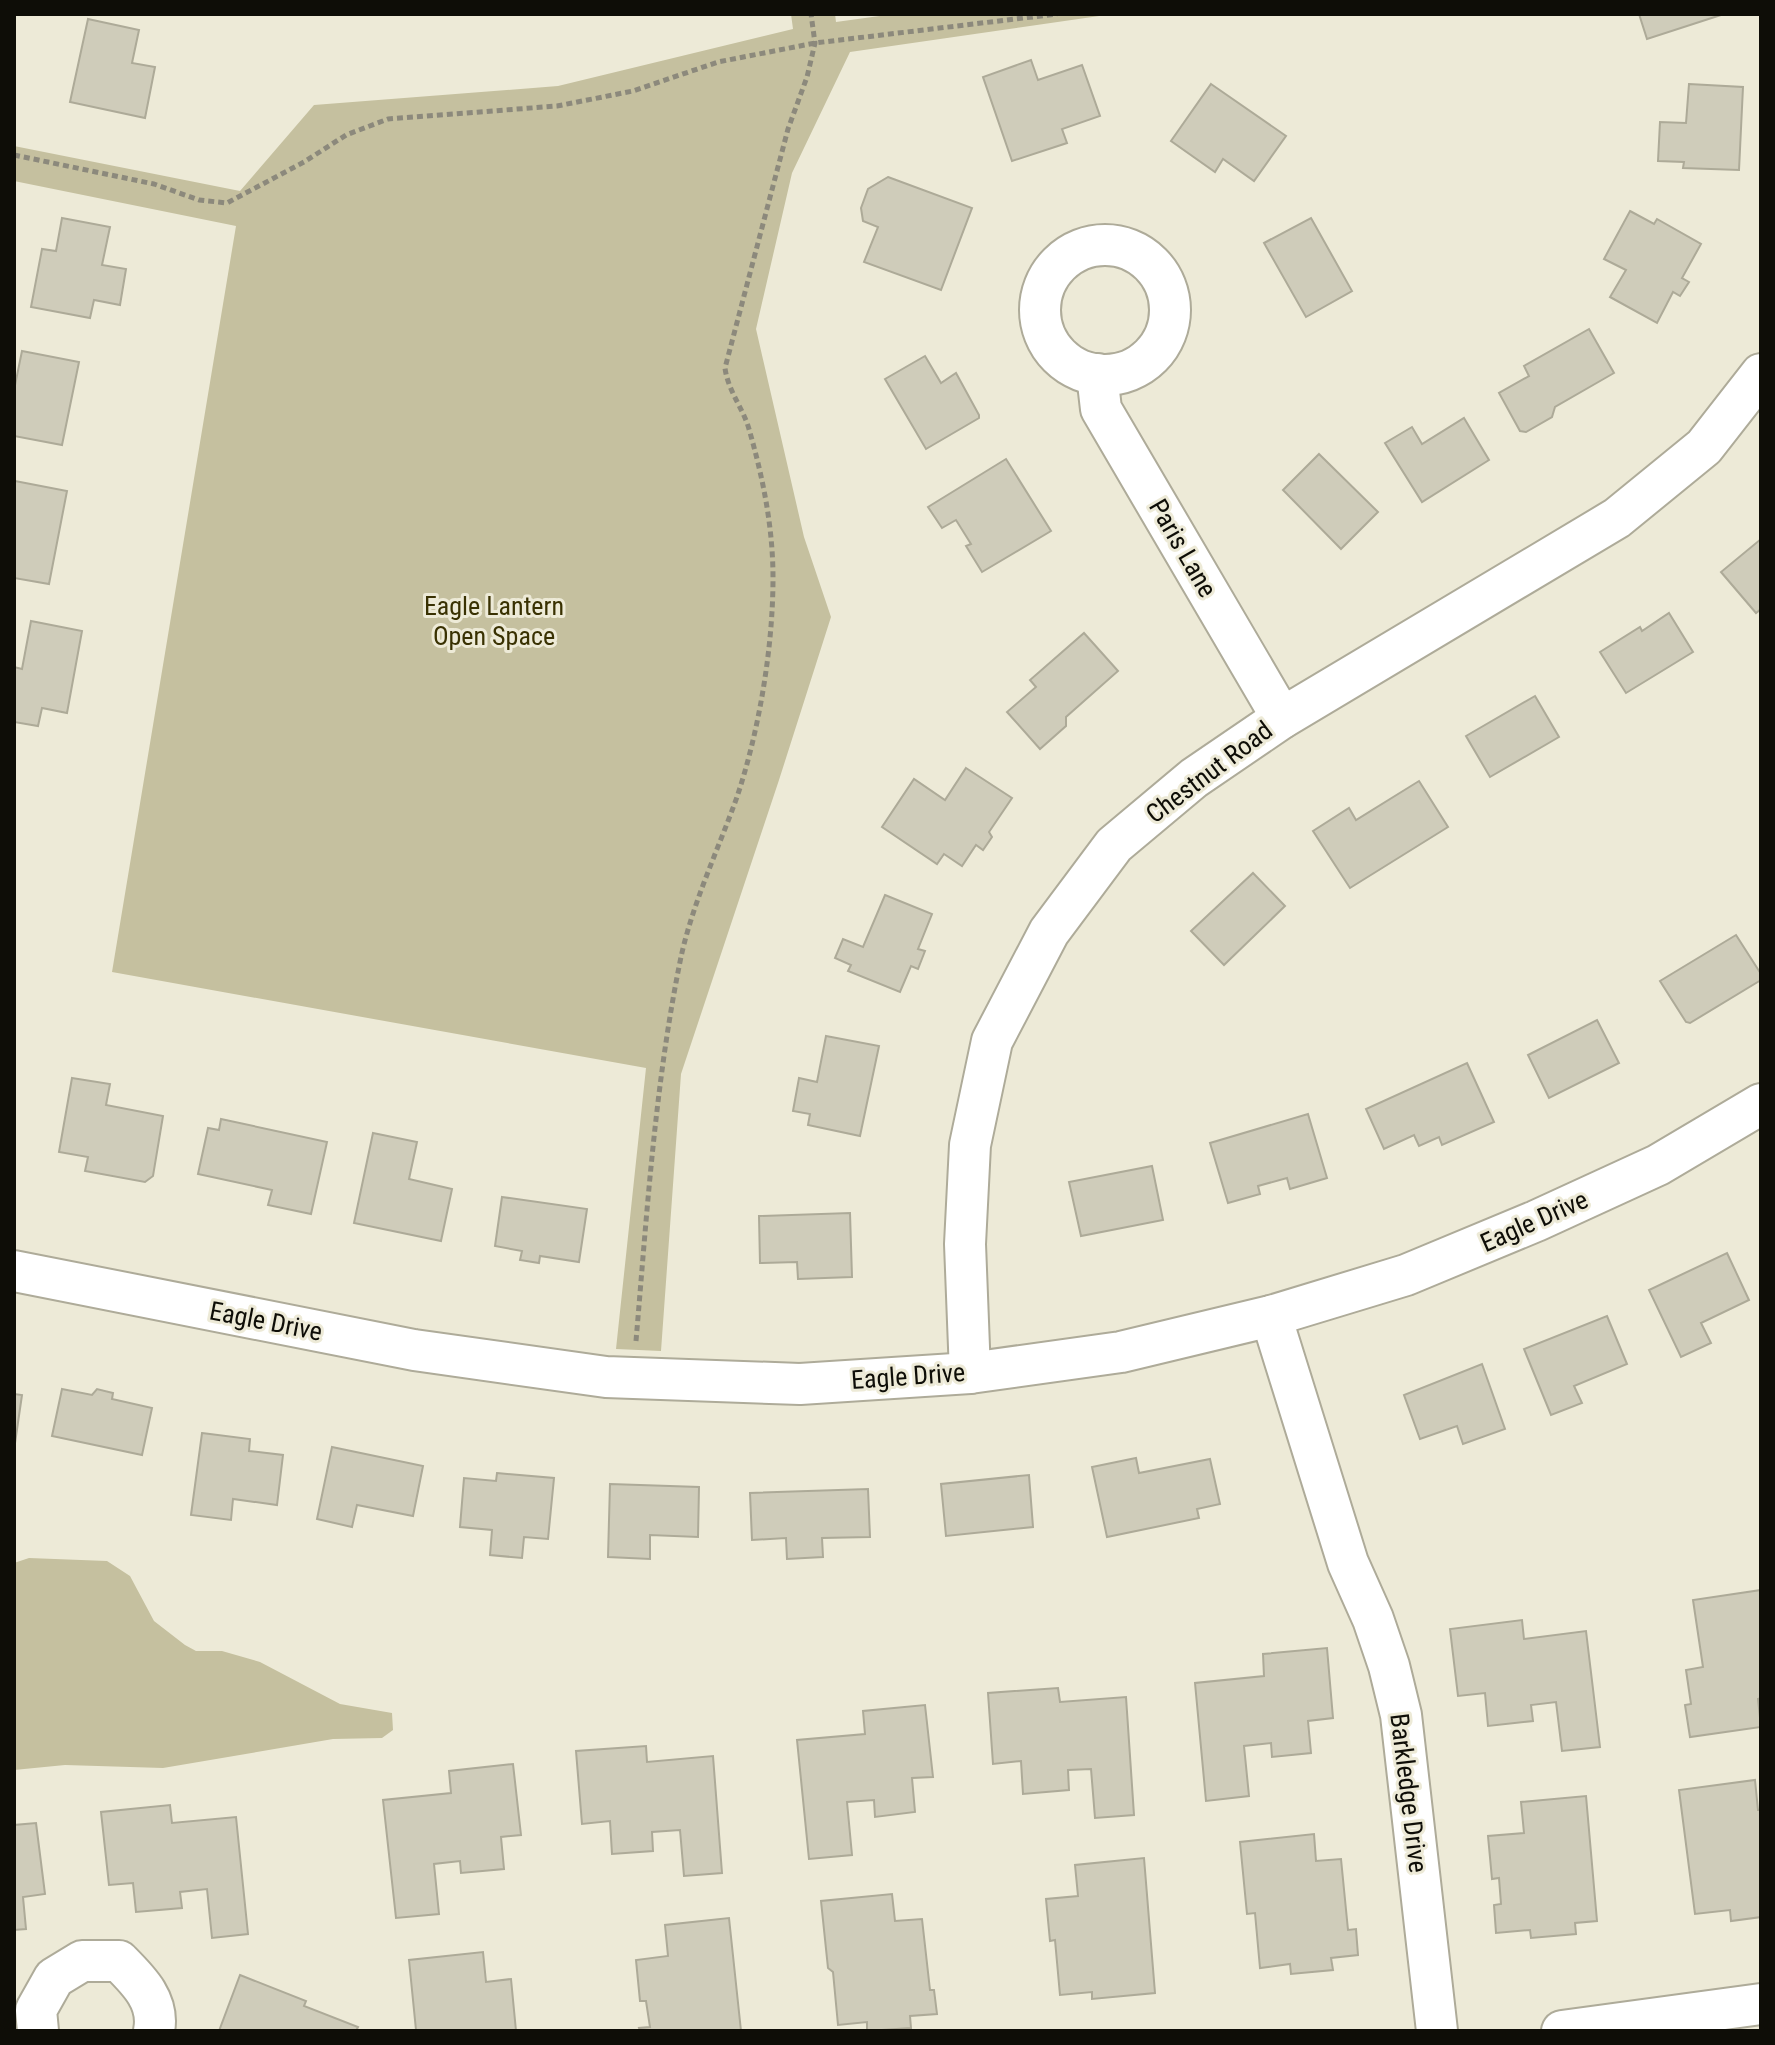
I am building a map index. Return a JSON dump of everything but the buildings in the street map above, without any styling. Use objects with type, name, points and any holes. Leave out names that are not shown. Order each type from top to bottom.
[{"type":"street","name":"Paris Lane","points":[[1097,374],[1101,409],[1282,718]]},
{"type":"street","name":"Chestnut Road","points":[[970,1373],[965,1244],[970,1145],[992,1041],[1049,932],[1114,845],[1194,778],[1282,718],[1617,518],[1704,447],[1761,374]]},
{"type":"street","name":"Eagle Drive","points":[[14,1271],[414,1350],[606,1377],[800,1384],[970,1373],[1121,1352],[1271,1316],[1406,1275],[1536,1221],[1658,1165],[1761,1104]]},
{"type":"street","name":"Barkledge Drive","points":[[1271,1316],[1348,1563],[1373,1619],[1389,1666],[1401,1715],[1437,2031]]},
{"type":"street","points":[[38,2031],[36,2010],[54,1978],[82,1961],[119,1961],[145,1987],[156,2021],[154,2031]]},
{"type":"street","points":[[1562,2031],[1761,2004]]},
{"type":"path","points":[[633,1378],[651,1168],[663,1067],[682,955],[738,794],[761,699],[768,639],[773,580],[771,528],[748,425],[727,383],[725,368],[788,129],[807,77],[815,43],[811,14]]},
{"type":"path","points":[[14,155],[154,184],[199,200],[227,203],[304,162],[346,135],[388,119],[557,106],[633,91],[718,62],[815,43],[1057,14]]},
{"type":"green space","name":"Eagle Lantern Open Space","points":[[791,14],[835,14],[836,22],[894,14],[1113,14],[850,52],[792,173],[756,329],[804,537],[831,617],[681,1074],[661,1351],[616,1349],[646,1068],[112,972],[236,226],[14,181],[14,146],[240,191],[314,105],[558,86],[793,29]]},
{"type":"green space","points":[[29,1558],[107,1561],[130,1576],[154,1621],[185,1645],[196,1651],[222,1651],[260,1662],[340,1704],[392,1713],[393,1730],[382,1738],[333,1739],[163,1768],[65,1765],[14,1770],[14,1563]]}]
